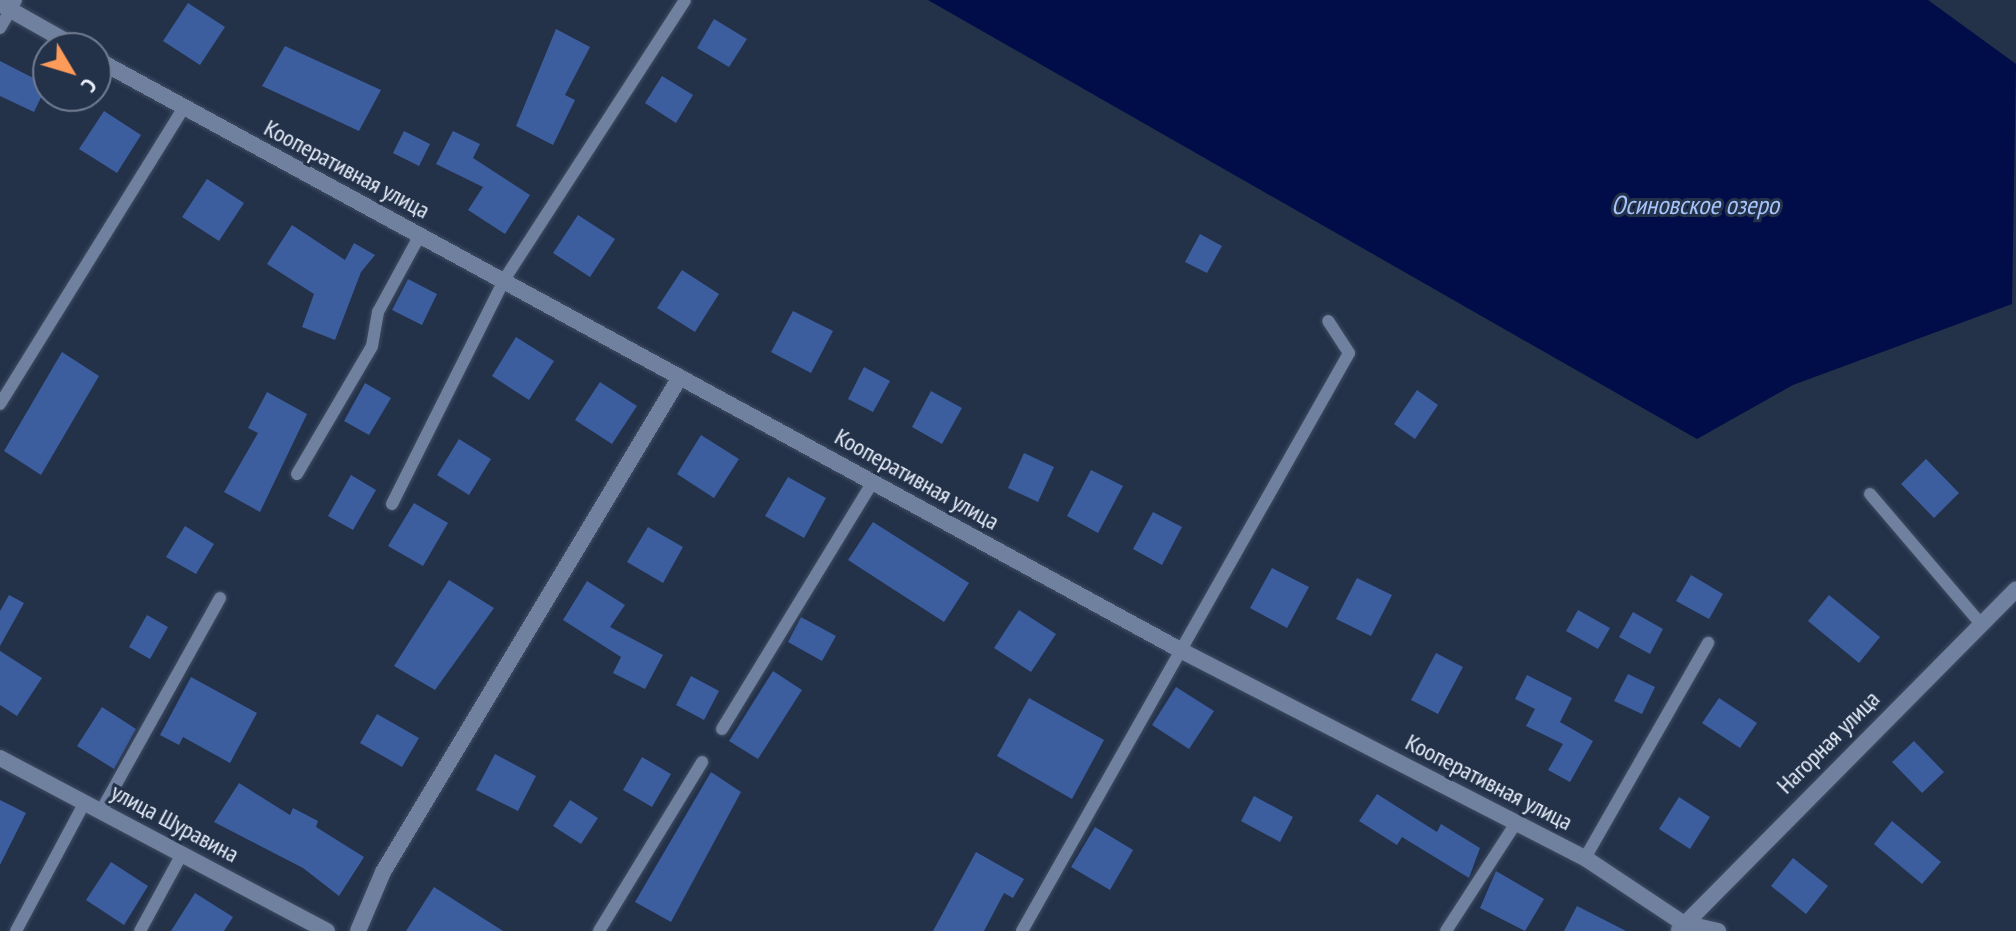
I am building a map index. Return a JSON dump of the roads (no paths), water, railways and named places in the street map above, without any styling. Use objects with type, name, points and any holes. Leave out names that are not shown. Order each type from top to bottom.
[{"type":"street","points":[[9,4],[53,32]]},
{"type":"street","name":"Кооперативная улица","points":[[112,68],[1184,652],[1585,858],[1680,927],[1718,931]]},
{"type":"street","points":[[358,931],[383,872],[680,377]]},
{"type":"street","name":"Нагорная улица","points":[[1680,927],[2016,590]]},
{"type":"street","name":"улица Шуравина","points":[[0,758],[327,931]]},
{"type":"lane","points":[[392,504],[504,280],[685,0]]},
{"type":"lane","points":[[0,28],[9,4]]},
{"type":"lane","points":[[0,404],[183,109]]},
{"type":"lane","points":[[297,474],[372,346],[378,312],[420,235]]},
{"type":"lane","points":[[1022,931],[1184,652],[1349,353],[1328,321]]},
{"type":"lane","points":[[722,729],[873,482]]},
{"type":"lane","points":[[1870,494],[1980,623]]},
{"type":"lane","points":[[101,811],[220,598]]},
{"type":"lane","points":[[1585,858],[1708,643]]},
{"type":"lane","points":[[599,931],[702,762]]},
{"type":"lane","points":[[16,931],[85,802]]},
{"type":"lane","points":[[1446,931],[1516,823]]},
{"type":"lane","points":[[140,931],[182,854]]},
{"type":"water","name":"Осиновское озеро","points":[[928,0],[1928,0],[2016,64],[2012,304],[1793,385],[1697,439]]}]
